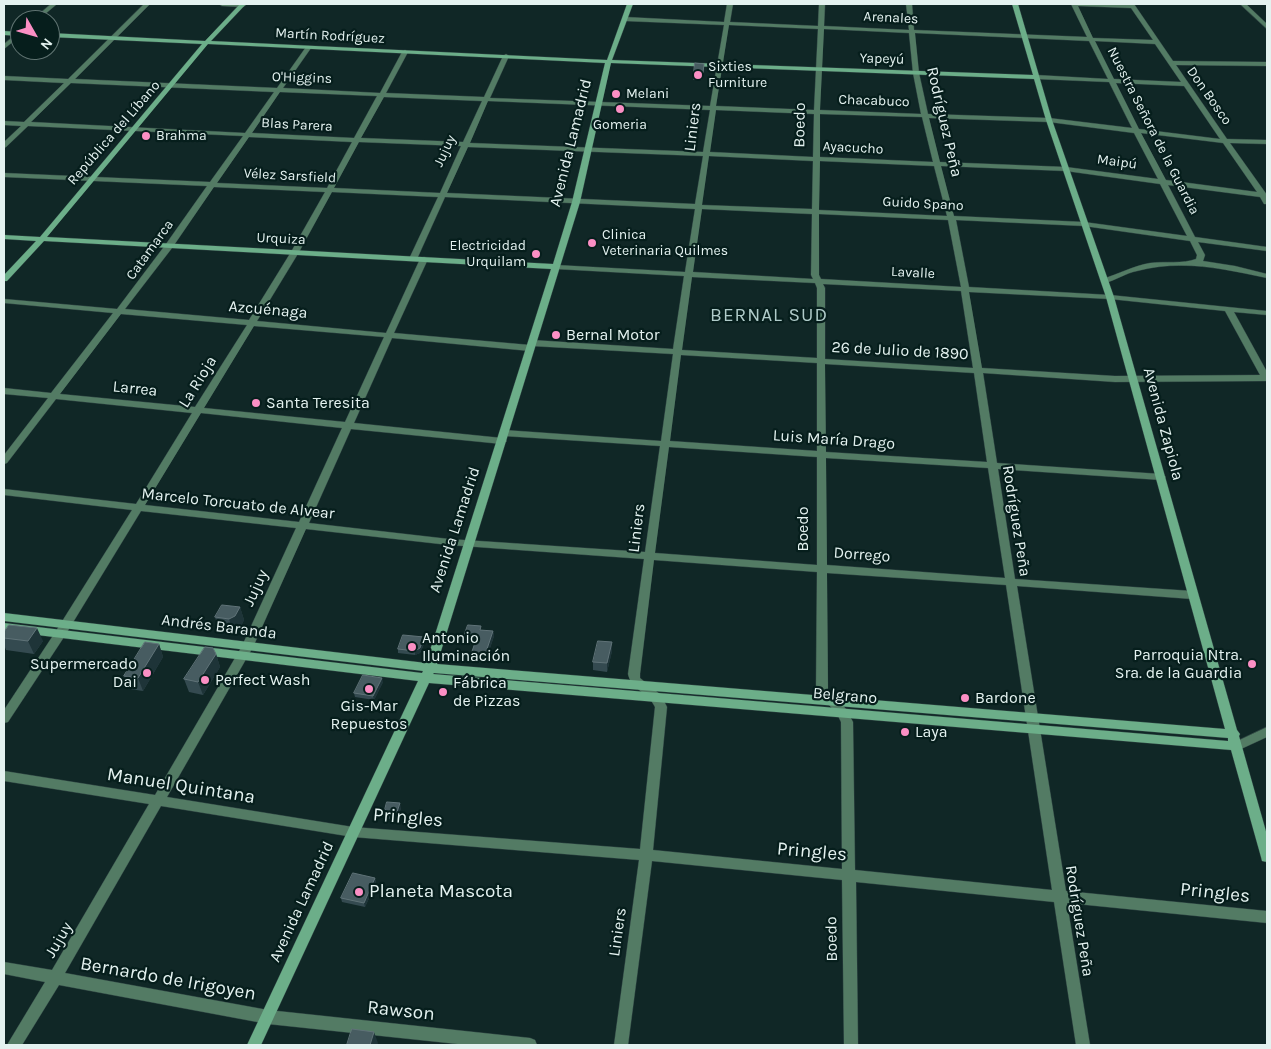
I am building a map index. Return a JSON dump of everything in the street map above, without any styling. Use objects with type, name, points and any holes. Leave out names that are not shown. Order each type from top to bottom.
[{"type":"street","points":[[4,146],[147,4]]},
{"type":"street","points":[[222,4],[243,4]]},
{"type":"street","name":"República del Líbano","points":[[4,279],[31,252],[207,42],[243,4]]},
{"type":"street","name":"Avenida Lamadrid","points":[[254,1045],[428,673],[576,202],[609,62],[630,4]]},
{"type":"street","name":"Liniers","points":[[640,686],[634,680],[634,674],[652,555],[677,353],[730,4]]},
{"type":"street","name":"Boedo","points":[[822,4],[817,112],[815,275],[821,288],[820,567],[822,689],[844,713],[846,722],[851,1045]]},
{"type":"street","name":"Rodríguez Peña","points":[[909,4],[916,73],[951,218],[978,370],[1083,1045]]},
{"type":"street","name":"Avenida Zapiola","points":[[1015,4],[1049,120],[1110,297],[1134,378],[1192,595],[1267,857]]},
{"type":"street","points":[[1075,4],[1132,5]]},
{"type":"street","name":"Nuestra Señora de la Guardia","points":[[1075,4],[1161,180],[1202,257],[1198,262],[1189,264]]},
{"type":"street","points":[[1243,4],[1267,27]]},
{"type":"street","name":"Don Bosco","points":[[1132,5],[1265,199]]},
{"type":"street","name":"Arenales","points":[[624,19],[1156,42]]},
{"type":"street","name":"Martín Rodríguez","points":[[60,35],[609,62]]},
{"type":"street","name":"Catamarca","points":[[4,461],[169,246],[308,48]]},
{"type":"street","name":"La Rioja","points":[[4,719],[138,508],[295,252],[405,52]]},
{"type":"street","name":"Jujuy","points":[[14,1045],[158,802],[244,651],[348,426],[419,259],[441,195],[506,56]]},
{"type":"street","name":"Yapeyú","points":[[609,62],[1185,84]]},
{"type":"street","points":[[1171,63],[1267,64]]},
{"type":"street","name":"O'Higgins","points":[[4,78],[599,104]]},
{"type":"street","name":"Chacabuco","points":[[599,104],[1049,120],[1226,142],[1267,142]]},
{"type":"street","name":"Blas Parera","points":[[4,123],[588,150]]},
{"type":"street","name":"Ayacucho","points":[[588,150],[1056,168]]},
{"type":"street","name":"Maipú","points":[[1056,168],[1161,180],[1265,199]]},
{"type":"street","name":"Vélez Sarsfield","points":[[4,175],[576,202]]},
{"type":"street","points":[[1256,186],[1266,186]]},
{"type":"street","name":"Guido Spano","points":[[576,202],[1084,224],[1267,249]]},
{"type":"street","name":"Urquiza","points":[[4,237],[556,267]]},
{"type":"street","points":[[1105,282],[1142,268],[1189,264],[1239,269],[1267,276]]},
{"type":"street","name":"Lavalle","points":[[556,267],[1110,297],[1267,313]]},
{"type":"street","name":"Azcuénaga","points":[[4,301],[531,346]]},
{"type":"street","points":[[1228,309],[1267,378]]},
{"type":"street","name":"26 de Julio de 1890","points":[[531,346],[1134,378],[1267,378]]},
{"type":"street","name":"Larrea","points":[[4,392],[348,426],[503,437]]},
{"type":"street","name":"Luis María Drago","points":[[503,437],[665,444],[1161,477]]},
{"type":"street","name":"Marcelo Torcuato de Alvear","points":[[4,492],[469,543]]},
{"type":"street","name":"Dorrego","points":[[469,543],[1010,580],[1192,595]]},
{"type":"street","name":"Andrés Baranda","points":[[4,617],[62,629],[428,673]]},
{"type":"street","name":"Andrés Baranda","points":[[4,627],[62,629]]},
{"type":"street","name":"Belgrano","points":[[428,673],[640,686],[832,701],[1032,722],[1235,740],[1263,734]]},
{"type":"street","name":"Belgrano","points":[[428,673],[657,698],[844,713],[1032,722]]},
{"type":"street","points":[[640,686],[657,698]]},
{"type":"street","name":"Liniers","points":[[621,1045],[646,856],[661,706],[657,698]]},
{"type":"street","name":"Manuel Quintana","points":[[4,776],[353,832]]},
{"type":"street","name":"Pringles","points":[[353,832],[646,856],[1267,917]]},
{"type":"street","name":"Bernardo de Irigoyen","points":[[4,968],[268,1016]]},
{"type":"street","name":"Rawson","points":[[268,1016],[530,1045]]},
{"type":"building","points":[[695,63],[704,64],[703,73],[694,73]]},
{"type":"building","points":[[222,605],[240,607],[235,616],[229,619],[215,617]]},
{"type":"building","points":[[9,625],[37,628],[28,641],[4,638],[4,632]]},
{"type":"building","points":[[468,625],[481,626],[480,630],[493,631],[484,658],[470,657],[476,640],[463,639]]},
{"type":"building","name":"Antonio Iluminación","points":[[403,635],[424,637],[420,648],[415,651],[398,649]]},
{"type":"building","points":[[598,641],[612,642],[607,663],[593,662]]},
{"type":"building","points":[[145,642],[159,644],[138,678],[124,676]]},
{"type":"building","points":[[205,647],[213,648],[216,654],[198,682],[184,679]]},
{"type":"building","name":"Gis-Mar Repuestos","points":[[363,675],[382,678],[373,696],[354,693]]},
{"type":"building","points":[[387,802],[400,803],[396,815],[387,814],[385,809]]},
{"type":"building","name":"Planeta Mascota","points":[[353,873],[375,878],[364,903],[341,898]]},
{"type":"building","points":[[352,1029],[374,1032],[370,1045],[347,1045]]},
{"type":"place","name":"Sixties Furniture","points":[[698,75]]},
{"type":"place","name":"Melani","points":[[616,94]]},
{"type":"place","name":"Gomeria","points":[[620,109]]},
{"type":"place","name":"Brahma","points":[[146,136]]},
{"type":"place","name":"Clinica Veterinaria Quilmes","points":[[592,243]]},
{"type":"place","name":"Electricidad Urquilam","points":[[536,254]]},
{"type":"place","name":"Bernal Motor","points":[[556,335]]},
{"type":"place","name":"Santa Teresita","points":[[256,403]]},
{"type":"place","name":"Antonio Iluminación","points":[[412,647]]},
{"type":"place","name":"Parroquia Ntra. Sra. de la Guardia","points":[[1252,664]]},
{"type":"place","name":"Supermercado Dai","points":[[147,673]]},
{"type":"place","name":"Perfect Wash","points":[[205,680]]},
{"type":"place","name":"Gis-Mar Repuestos","points":[[369,689]]},
{"type":"place","name":"Fábrica de Pizzas","points":[[443,692]]},
{"type":"place","name":"Bardone","points":[[965,698]]},
{"type":"place","name":"Laya","points":[[905,732]]},
{"type":"place","name":"Planeta Mascota","points":[[359,892]]},
{"type":"district","name":"BERNAL SUD","points":[[769,316]]}]
